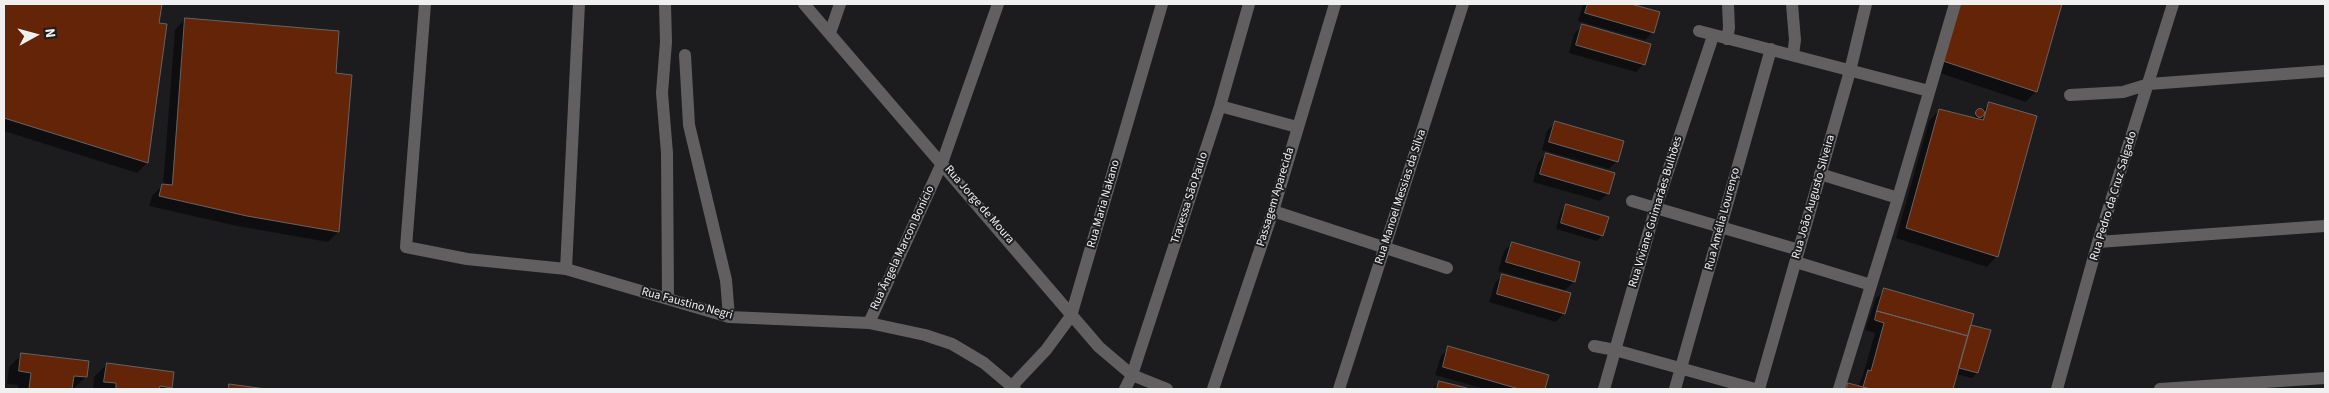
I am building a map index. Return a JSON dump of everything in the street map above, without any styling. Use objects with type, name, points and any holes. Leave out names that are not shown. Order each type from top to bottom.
[{"type":"street","name":"Rua Faustino Negri","points":[[425,4],[406,247],[467,259],[566,269],[729,318],[869,322],[925,335],[952,344],[984,363],[1013,388]]},
{"type":"street","points":[[566,269],[580,4]]},
{"type":"street","points":[[665,4],[666,42],[662,93],[667,153],[668,299]]},
{"type":"street","name":"Rua Jorge de Moura","points":[[804,4],[1071,316],[1099,346],[1132,375],[1167,389]]},
{"type":"street","points":[[830,33],[840,4]]},
{"type":"street","name":"Rua Ângela Marcon Bonício","points":[[869,322],[942,163],[998,4]]},
{"type":"street","name":"Rua Maria Nakano","points":[[1013,388],[1046,350],[1071,316],[1162,4]]},
{"type":"street","name":"Travessa São Paulo","points":[[1125,389],[1132,375],[1220,106],[1249,4]]},
{"type":"street","name":"Passagem Aparecida","points":[[1213,389],[1273,211],[1336,4]]},
{"type":"street","name":"Rua Manoel Messias da Silva","points":[[1339,389],[1463,4]]},
{"type":"street","points":[[1727,39],[1729,28],[1728,4]]},
{"type":"street","points":[[1792,4],[1795,40],[1793,55]]},
{"type":"street","name":"Rua João Augusto Silveira","points":[[1757,389],[1798,256],[1850,71],[1866,4]]},
{"type":"street","points":[[1839,389],[1898,198],[1954,4]]},
{"type":"street","name":"Rua Pedro da Cruz Salgado","points":[[2057,389],[2098,242],[2173,4]]},
{"type":"street","points":[[1699,31],[1929,91]]},
{"type":"street","name":"Rua Viviane Guimarães Bulhões","points":[[1604,389],[1656,208],[1714,36]]},
{"type":"street","name":"Rua Amélia Lourenço","points":[[1676,389],[1770,49]]},
{"type":"street","points":[[685,54],[689,125],[726,280],[729,318]]},
{"type":"street","points":[[2070,95],[2123,92],[2149,84],[2325,71]]},
{"type":"street","points":[[1220,106],[1297,127]]},
{"type":"street","points":[[1820,174],[1898,198]]},
{"type":"street","points":[[1632,201],[1721,228],[1871,285]]},
{"type":"street","points":[[1273,211],[1447,268]]},
{"type":"street","points":[[2098,242],[2325,226]]},
{"type":"street","points":[[1594,346],[1757,389]]},
{"type":"street","points":[[2160,389],[2325,378]]},
{"type":"building","points":[[4,4],[162,4],[159,23],[167,24],[148,163],[4,118]]},
{"type":"building","points":[[1588,4],[1631,4],[1660,12],[1654,33],[1585,13]]},
{"type":"building","points":[[1960,4],[2062,4],[2037,92],[1943,61]]},
{"type":"building","points":[[185,18],[339,31],[336,73],[352,75],[339,232],[247,216],[159,196],[162,184],[172,185]]},
{"type":"building","points":[[1582,24],[1651,44],[1645,65],[1576,45]]},
{"type":"building","points":[[1989,102],[2037,116],[1998,257],[1906,228],[1939,109],[1983,120]]},
{"type":"building","points":[[1980,109],[1984,113],[1980,117],[1976,113]]},
{"type":"building","points":[[1555,121],[1624,141],[1618,162],[1549,142]]},
{"type":"building","points":[[1546,153],[1615,173],[1609,194],[1540,174]]},
{"type":"building","points":[[1566,204],[1609,217],[1603,236],[1561,223]]},
{"type":"building","points":[[1512,242],[1580,262],[1575,282],[1506,262]]},
{"type":"building","points":[[1502,274],[1571,293],[1565,314],[1497,294]]},
{"type":"building","points":[[1884,288],[1974,314],[1968,336],[1877,311]]},
{"type":"building","points":[[1877,311],[1968,336],[1953,389],[1870,389],[1863,387],[1868,370],[1871,371],[1884,323],[1875,320]]},
{"type":"building","points":[[1971,325],[1991,330],[1978,373],[1959,368]]},
{"type":"building","points":[[1448,346],[1549,375],[1545,389],[1519,389],[1443,367]]},
{"type":"building","points":[[21,353],[89,361],[87,377],[74,376],[72,389],[29,389],[31,373],[19,371]]},
{"type":"building","points":[[107,363],[174,372],[172,388],[160,386],[159,389],[116,389],[116,383],[104,382]]},
{"type":"building","points":[[1439,381],[1459,386],[1470,389],[1437,389]]},
{"type":"building","points":[[1848,383],[1863,387],[1870,389],[1847,389]]},
{"type":"building","points":[[229,384],[266,389],[229,389]]}]
